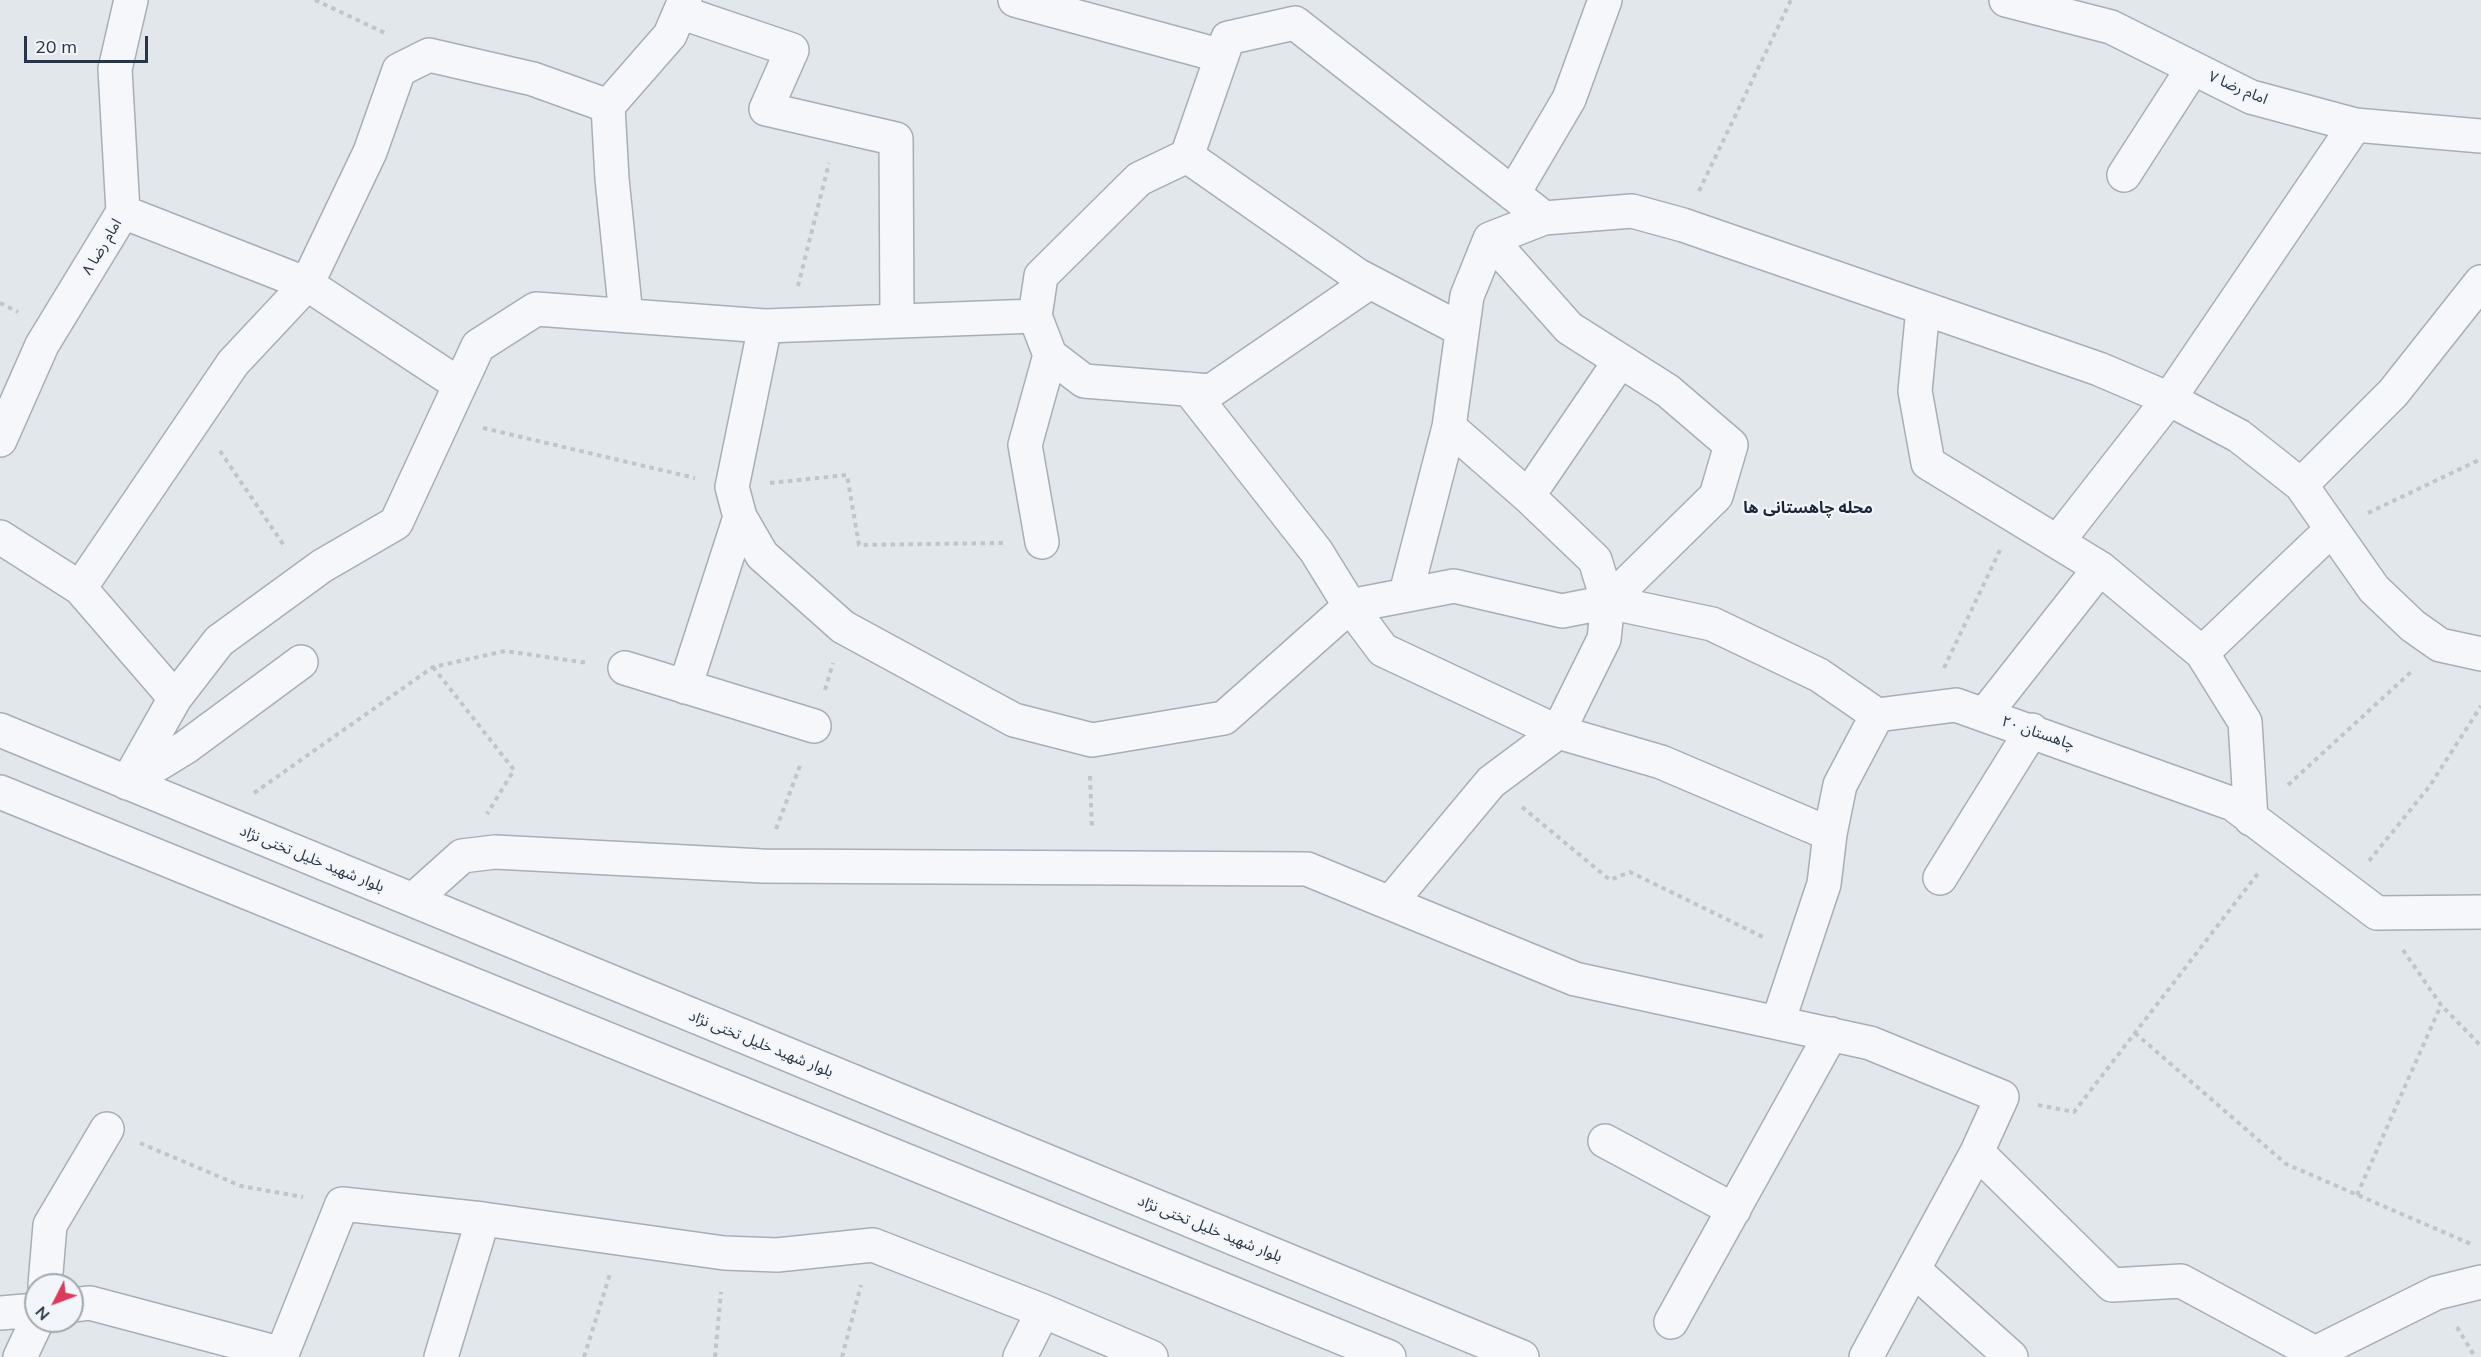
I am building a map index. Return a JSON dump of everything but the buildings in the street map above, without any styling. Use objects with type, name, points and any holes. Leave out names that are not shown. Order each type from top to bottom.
[{"type":"street","name":"امام رضا ۸","points":[[0,440],[42,345],[123,212],[115,69],[132,0]]},
{"type":"street","points":[[1016,0],[1222,56]]},
{"type":"street","points":[[1513,194],[1569,99],[1605,0]]},
{"type":"street","name":"امام رضا ۷","points":[[2006,0],[2082,9],[2111,27],[2251,97],[2355,125],[2481,136]]},
{"type":"street","points":[[626,316],[612,179],[608,106],[670,35],[683,6],[792,50],[766,109],[896,139],[897,321]]},
{"type":"street","points":[[1370,282],[1211,391],[1084,381],[1050,355],[1035,316],[1041,276],[1139,179],[1187,156],[1228,38],[1294,23],[1544,218]]},
{"type":"street","points":[[80,588],[233,363],[307,284],[370,152],[399,70],[429,55],[533,79],[608,106]]},
{"type":"street","points":[[2124,175],[2193,68]]},
{"type":"street","points":[[2058,541],[2169,399],[2355,125]]},
{"type":"street","points":[[1187,156],[1370,282],[1462,330]]},
{"type":"street","points":[[1406,593],[1449,427],[1467,296],[1490,239],[1544,218],[1632,211],[1683,225],[2099,369],[2169,399],[2239,436],[2301,485],[2374,590],[2413,626],[2440,645],[2481,654]]},
{"type":"street","points":[[123,212],[307,284],[460,386]]},
{"type":"street","points":[[1490,239],[1569,328],[1668,391],[1731,445],[1716,496],[1608,602]]},
{"type":"street","points":[[2301,485],[2393,393],[2481,282]]},
{"type":"street","points":[[1923,308],[1915,390],[1928,463],[2100,568],[2202,653],[2245,722],[2251,819]]},
{"type":"street","points":[[128,783],[175,698],[219,641],[306,578],[396,523],[478,346],[536,309],[777,326],[1035,316]]},
{"type":"street","points":[[777,326],[732,487],[740,517],[762,555],[843,627],[1014,720],[1092,740],[1224,718],[1350,606],[1406,593],[1454,586],[1562,611],[1608,602],[1712,624],[1819,675],[1877,715],[1840,785],[1830,834],[1824,884],[1778,1022]]},
{"type":"street","points":[[1042,542],[1025,445],[1050,355]]},
{"type":"street","points":[[1528,496],[1620,361]]},
{"type":"street","points":[[1189,389],[1316,551],[1350,606],[1383,650],[1558,732],[1661,762],[1830,834]]},
{"type":"street","points":[[1390,903],[1491,782],[1558,732],[1604,639],[1608,602],[1595,560],[1528,496],[1449,427]]},
{"type":"street","points":[[685,687],[740,517]]},
{"type":"street","points":[[2202,653],[2331,530]]},
{"type":"street","points":[[0,537],[80,588],[175,698]]},
{"type":"street","points":[[1984,714],[2100,568]]},
{"type":"street","points":[[128,783],[186,747],[301,662]]},
{"type":"street","points":[[625,668],[814,726]]},
{"type":"street","name":"چاهستان ۲۰","points":[[1877,715],[1956,705],[2032,730],[2233,804],[2377,913]]},
{"type":"street","name":"بلوار شهید خلیل تختی نژاد","points":[[0,730],[1522,1357]]},
{"type":"street","points":[[1940,878],[2032,730]]},
{"type":"street","points":[[0,792],[1389,1357]]},
{"type":"street","points":[[413,900],[462,856],[495,852],[762,866],[1307,869],[1575,978],[1870,1043],[2002,1097],[1977,1152],[1866,1357]]},
{"type":"street","points":[[2377,913],[2481,912]]},
{"type":"street","points":[[1671,1322],[1831,1034]]},
{"type":"street","points":[[46,1273],[50,1225],[107,1129]]},
{"type":"street","points":[[1605,1141],[1734,1210]]},
{"type":"street","points":[[1977,1152],[2112,1285],[2181,1281],[2311,1355],[2436,1293],[2481,1282]]},
{"type":"street","points":[[84,1304],[90,1303],[282,1354],[342,1204],[483,1219],[724,1253],[777,1255],[873,1245],[1043,1311],[1151,1357]]},
{"type":"street","points":[[441,1357],[483,1219]]},
{"type":"street","points":[[1914,1270],[2011,1357]]},
{"type":"street","points":[[0,1313],[24,1311]]},
{"type":"street","points":[[1020,1357],[1043,1311]]},
{"type":"street","points":[[20,1357],[32,1333]]},
{"type":"path","points":[[315,0],[429,55]]},
{"type":"path","points":[[1683,225],[1791,0]]},
{"type":"path","points":[[777,326],[839,124]]},
{"type":"path","points":[[196,416],[306,578]]},
{"type":"path","points":[[2331,530],[2481,459]]},
{"type":"path","points":[[1924,709],[2016,517]]},
{"type":"path","points":[[2251,819],[2440,645]]},
{"type":"path","points":[[217,820],[433,667],[505,651],[625,668]]},
{"type":"path","points":[[433,667],[514,770],[462,856]]},
{"type":"path","points":[[2346,890],[2429,787],[2481,706]]},
{"type":"path","points":[[1092,740],[1089,793],[1096,868]]},
{"type":"path","points":[[1491,782],[1610,880],[1630,872],[1800,956]]},
{"type":"path","points":[[2002,1097],[2074,1112],[2283,842]]},
{"type":"path","points":[[2377,913],[2441,1005],[2481,1046]]},
{"type":"path","points":[[2357,1195],[2441,1005]]},
{"type":"path","points":[[2135,1033],[2286,1164],[2481,1248]]},
{"type":"path","points":[[107,1129],[241,1186],[342,1204]]},
{"type":"path","points":[[584,1357],[621,1239]]},
{"type":"path","points":[[842,1357],[873,1245]]},
{"type":"path","points":[[715,1357],[724,1253]]},
{"type":"district","name":"محله چاهستانی ها","points":[[1808,508]]}]
